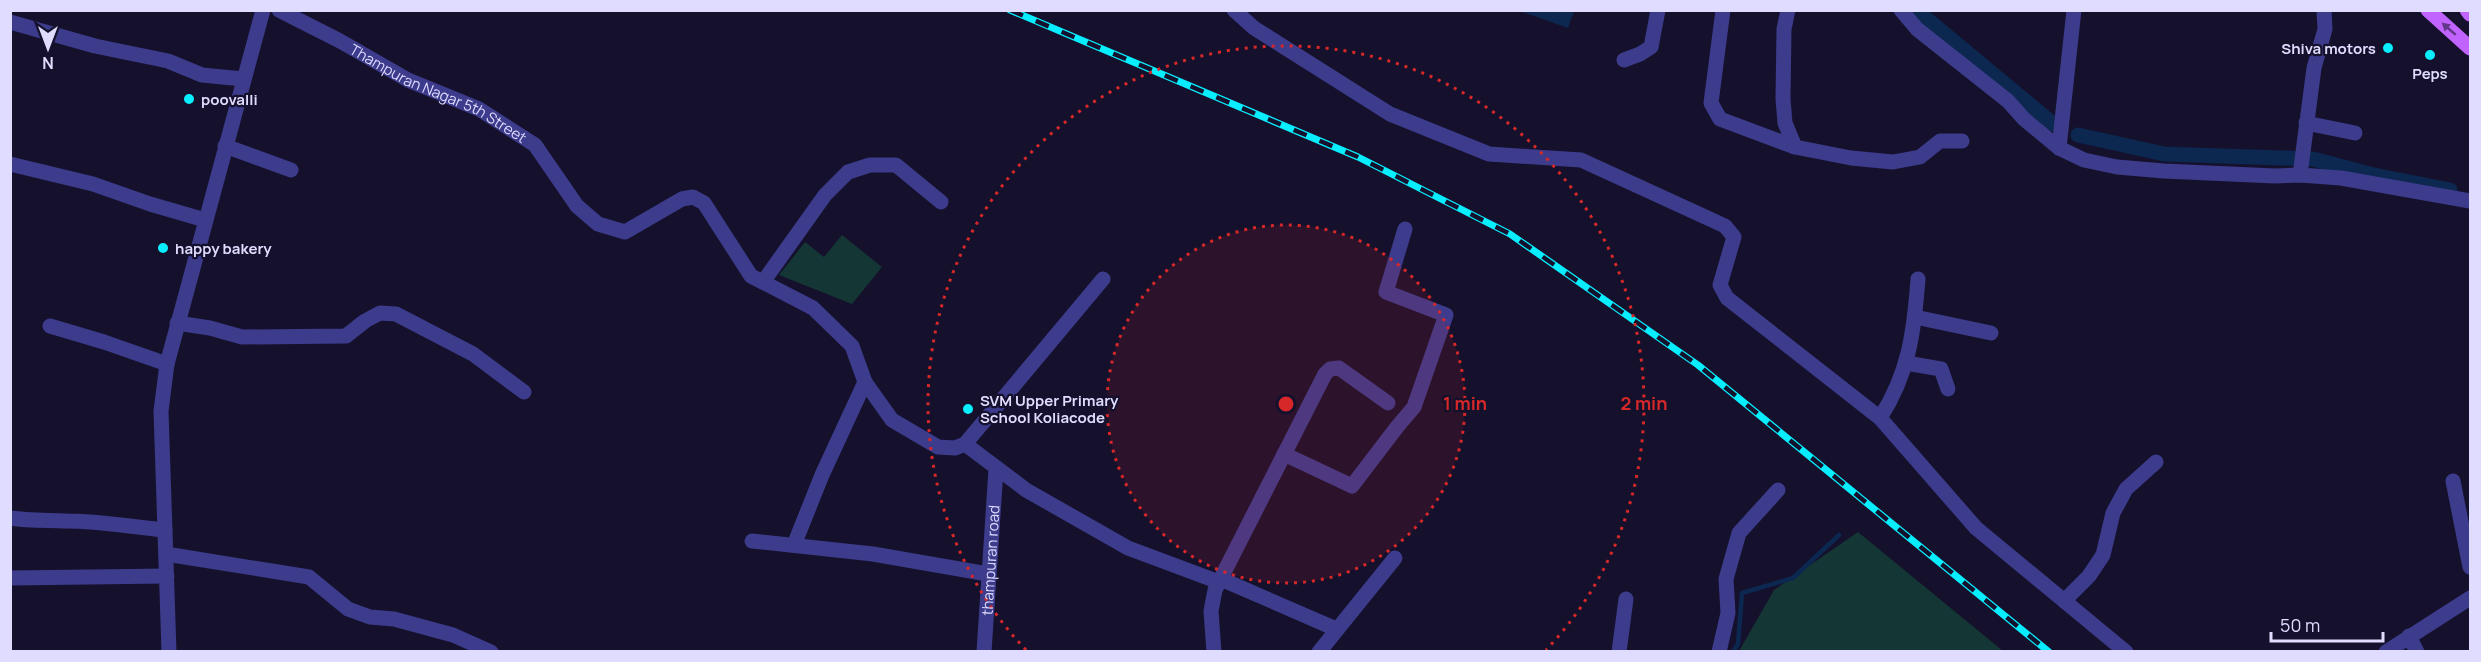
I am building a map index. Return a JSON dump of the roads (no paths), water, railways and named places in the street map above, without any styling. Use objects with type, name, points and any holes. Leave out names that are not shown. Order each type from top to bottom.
[{"type":"main road","points":[[2428,10],[2470,48]]},
{"type":"main road","points":[[2467,10],[2470,14]]},
{"type":"street","points":[[169,651],[160,411],[167,364],[177,323],[263,10]]},
{"type":"street","name":"Thampuran Nagar 5th Street","points":[[279,10],[340,41],[408,80],[479,109],[535,146],[577,206],[598,224],[625,232],[682,199],[693,197],[704,202],[751,276],[813,308],[852,346],[865,382]]},
{"type":"street","points":[[1234,10],[1254,28],[1390,114],[1489,154],[1581,160],[1725,226],[1734,237],[1720,285],[1727,298],[1880,418],[1976,528],[2126,651]]},
{"type":"street","points":[[1624,60],[1651,47],[1658,10]]},
{"type":"street","points":[[1723,10],[1711,103],[1720,119],[1795,147],[1863,160],[1893,162],[1920,157],[1940,141],[1962,141]]},
{"type":"street","points":[[1788,10],[1784,29],[1783,99],[1785,123],[1795,147]]},
{"type":"street","points":[[1901,10],[1917,29],[2000,94],[2024,119],[2059,148],[2084,160],[2116,167],[2164,171],[2275,176],[2301,173],[2470,201]]},
{"type":"street","points":[[2059,148],[2074,10]]},
{"type":"street","points":[[2301,173],[2314,68],[2325,29],[2324,10]]},
{"type":"street","points":[[10,22],[95,46],[168,61],[202,75],[243,79]]},
{"type":"street","points":[[2306,123],[2355,133]]},
{"type":"street","points":[[225,146],[291,170]]},
{"type":"street","points":[[10,164],[93,184],[205,220]]},
{"type":"street","points":[[763,282],[825,195],[848,172],[870,165],[896,165],[941,202]]},
{"type":"street","points":[[1284,454],[1352,486],[1396,427],[1414,407],[1446,315],[1386,292],[1405,229]]},
{"type":"street","points":[[794,546],[822,475],[865,382],[892,420],[938,447],[955,448],[965,444],[1103,279]]},
{"type":"street","points":[[1880,418],[1894,395],[1906,363],[1913,335],[1918,279]]},
{"type":"street","points":[[177,323],[210,328],[242,337],[346,336],[380,313],[396,314],[473,354],[524,392]]},
{"type":"street","points":[[1915,316],[1990,333]]},
{"type":"street","points":[[50,326],[167,364]]},
{"type":"street","points":[[1906,363],[1941,369],[1948,389]]},
{"type":"street","points":[[1214,651],[1211,611],[1215,590],[1325,374],[1330,369],[1339,368],[1388,403]]},
{"type":"street","points":[[965,444],[1026,490],[1128,548],[1220,581],[1336,629]]},
{"type":"street","points":[[2064,601],[2089,576],[2103,555],[2113,513],[2126,489],[2156,462]]},
{"type":"street","name":"thampuran road","points":[[984,651],[996,469]]},
{"type":"street","points":[[2452,482],[2470,567]]},
{"type":"street","points":[[1719,651],[1728,613],[1726,579],[1739,533],[1778,490]]},
{"type":"street","points":[[10,518],[37,522],[66,520],[165,530]]},
{"type":"street","points":[[752,541],[873,554],[988,574]]},
{"type":"street","points":[[166,554],[309,577],[348,609],[370,617],[394,619],[453,635],[491,651]]},
{"type":"street","points":[[1319,651],[1395,558]]},
{"type":"street","points":[[10,578],[167,576]]},
{"type":"street","points":[[2386,651],[2470,598]]},
{"type":"street","points":[[1619,651],[1626,599]]},
{"type":"street","points":[[2409,636],[2417,651]]},
{"type":"water","points":[[1574,10],[1568,28],[1520,11]]},
{"type":"waterway","points":[[1916,10],[2053,124]]},
{"type":"waterway","points":[[2078,135],[2164,154],[2313,159],[2374,175],[2450,190]]},
{"type":"waterway","points":[[1733,652],[1738,644],[1742,593],[1793,578],[1839,535]]},
{"type":"railway","points":[[1010,10],[1358,157],[1510,234],[1698,365],[2049,652]]},
{"type":"place","name":"Shiva motors","points":[[2388,48]]},
{"type":"place","name":"Peps","points":[[2430,55]]},
{"type":"place","name":"poovalli","points":[[189,99]]},
{"type":"place","name":"happy bakery","points":[[163,248]]},
{"type":"place","name":"SVM Upper Primary School Koliacode","points":[[968,409]]}]
